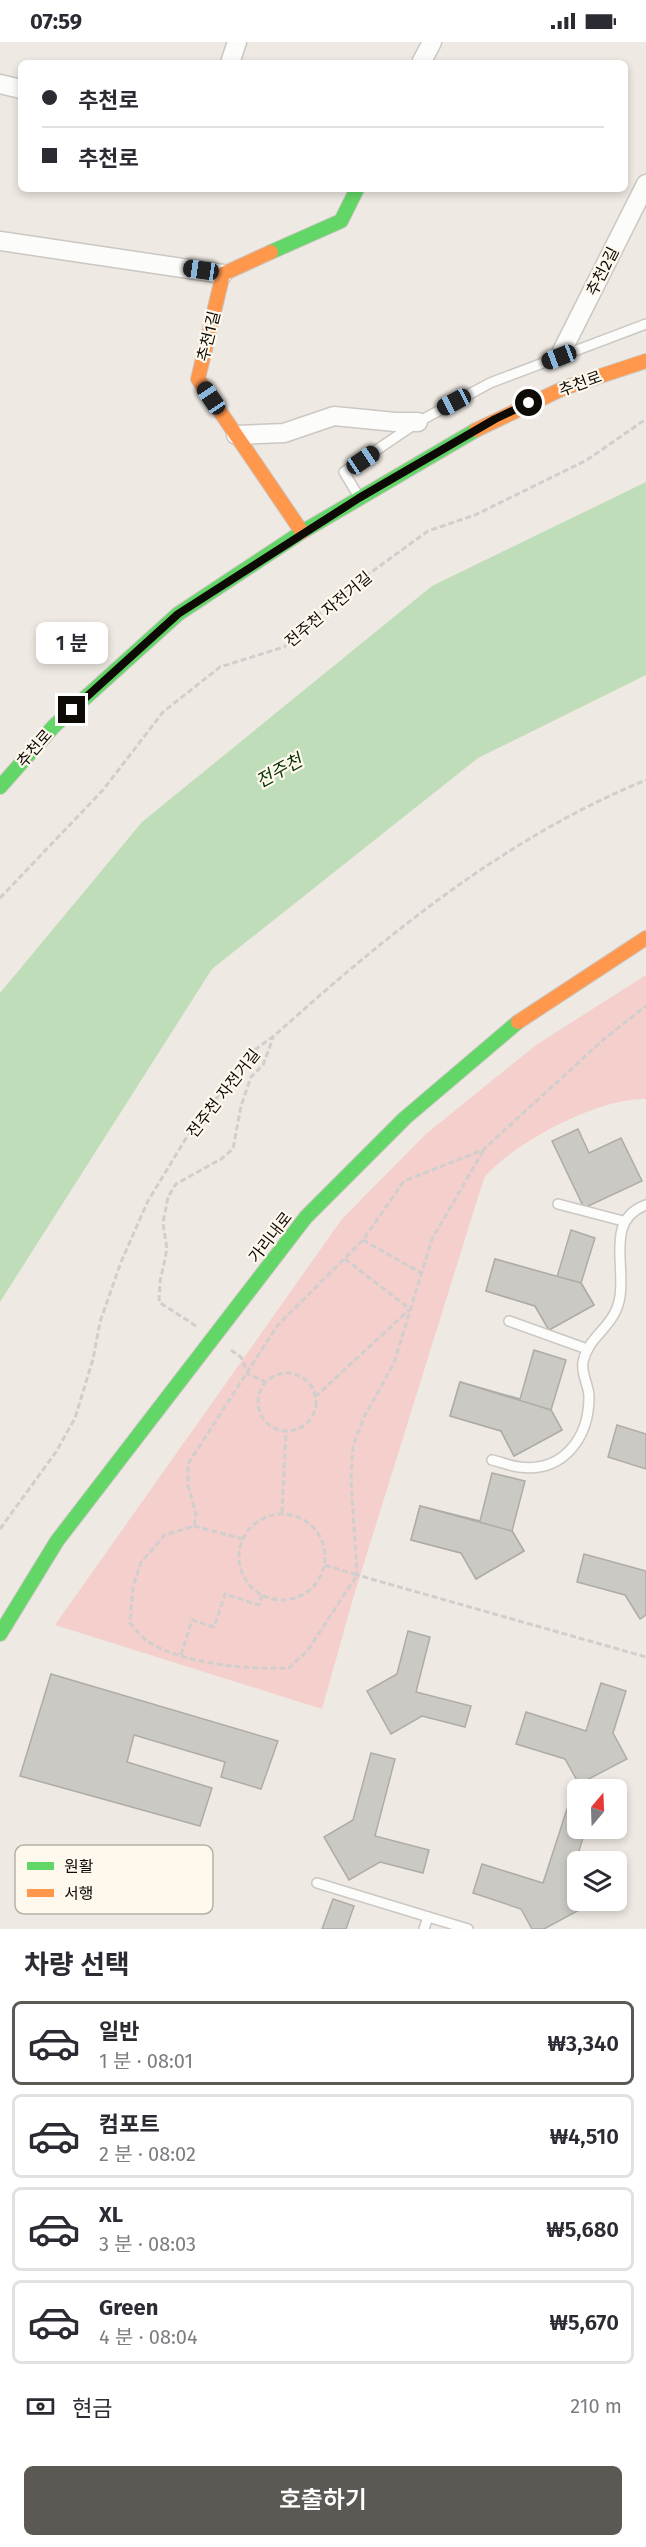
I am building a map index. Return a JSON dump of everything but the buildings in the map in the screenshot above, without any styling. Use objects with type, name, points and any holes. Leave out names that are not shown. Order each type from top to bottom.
[{"type":"street","points":[[231,60],[237,42]]},
{"type":"street","points":[[423,60],[432,42]]},
{"type":"street","points":[[0,84],[18,88]]},
{"type":"street","name":"추천2길","points":[[559,357],[646,184]]},
{"type":"street","points":[[0,242],[224,274],[341,221],[356,192]]},
{"type":"street","name":"추천1길","points":[[224,274],[198,379],[302,532]]},
{"type":"street","name":"추천로","points":[[0,787],[54,726],[178,614],[302,532],[495,419],[564,388],[646,361]]},
{"type":"street","points":[[236,435],[284,434],[334,416],[418,422]]},
{"type":"street","name":"가리내로","points":[[0,1634],[33,1576],[57,1541],[306,1217],[405,1118],[522,1019],[646,938]]},
{"type":"lane","name":"추천로","points":[[359,498],[344,472],[418,422],[490,382],[646,324]]},
{"type":"lane","points":[[558,1203],[623,1221]]},
{"type":"lane","points":[[492,1460],[519,1467],[538,1467],[553,1462],[571,1450],[581,1438],[588,1415],[589,1394],[582,1373],[587,1349],[610,1324],[617,1311],[622,1278],[620,1242],[623,1221],[634,1209],[646,1204]]},
{"type":"lane","points":[[509,1321],[587,1349]]},
{"type":"lane","points":[[317,1883],[468,1929]]},
{"type":"lane","points":[[424,1929],[428,1917]]},
{"type":"path","name":"전주천 자전거길","points":[[0,898],[103,790],[163,712],[220,667],[284,647],[341,594],[428,531],[475,515],[587,460],[646,419]]},
{"type":"path","name":"전주천 자전거길","points":[[0,1529],[56,1452],[75,1418],[93,1359],[100,1322],[121,1262],[148,1201],[188,1135],[253,1051],[274,1036],[400,928],[492,862],[604,797],[646,780]]},
{"type":"path","points":[[243,1539],[194,1526],[165,1535],[141,1562],[133,1587],[130,1623],[149,1643],[181,1655],[238,1666],[289,1668],[308,1650],[357,1575],[351,1480],[353,1446],[364,1417],[394,1363],[432,1239],[446,1211],[483,1150],[604,1039],[646,1006]]},
{"type":"path","points":[[189,1321],[159,1302],[160,1282],[168,1249],[164,1223],[168,1197],[176,1184],[221,1159],[233,1149],[244,1096],[251,1077],[263,1065],[274,1036]]},
{"type":"path","points":[[194,1526],[196,1514],[188,1485],[188,1464],[277,1326],[363,1240],[404,1181],[483,1150]]},
{"type":"path","points":[[363,1240],[421,1272]]},
{"type":"path","points":[[345,1259],[411,1309]]},
{"type":"path","points":[[315,1397],[411,1309]]},
{"type":"path","points":[[241,1357],[248,1374],[266,1382]]},
{"type":"path","points":[[291,1373],[307,1381],[315,1397],[316,1405],[309,1420],[303,1426],[286,1431],[277,1429],[262,1417],[258,1398],[266,1382],[274,1376],[291,1373]]},
{"type":"path","points":[[282,1513],[286,1431]]},
{"type":"path","points":[[282,1513],[300,1518],[315,1529],[325,1552],[325,1565],[320,1577],[301,1596],[275,1600],[251,1587],[243,1575],[239,1561],[243,1539],[255,1522],[282,1513]]},
{"type":"path","points":[[325,1565],[646,1657]]},
{"type":"path","points":[[181,1655],[192,1620],[214,1627],[225,1594],[259,1605],[262,1595]]},
{"type":"shaded area","points":[[646,975],[646,1099],[627,1100],[605,1106],[558,1125],[515,1151],[497,1164],[484,1178],[354,1595],[322,1709],[55,1625],[342,1219],[426,1134],[536,1045]]},
{"type":"water","name":"전주천","points":[[646,482],[646,675],[478,758],[212,969],[0,1302],[0,993],[142,822],[432,586]]},
{"type":"traffic: fast","points":[[271,252],[341,221],[356,192]]},
{"type":"traffic: fast","points":[[0,787],[54,726],[178,614],[302,532],[476,430]]},
{"type":"traffic: fast","points":[[0,1634],[57,1541],[306,1217],[405,1118],[518,1022]]},
{"type":"traffic: slow","points":[[271,252],[223,274],[198,379],[302,532]]},
{"type":"traffic: slow","points":[[476,430],[564,388],[646,361]]},
{"type":"traffic: slow","points":[[518,1022],[646,938]]},
{"type":"route","points":[[72,710],[178,614],[302,532],[495,419],[529,403]]}]
